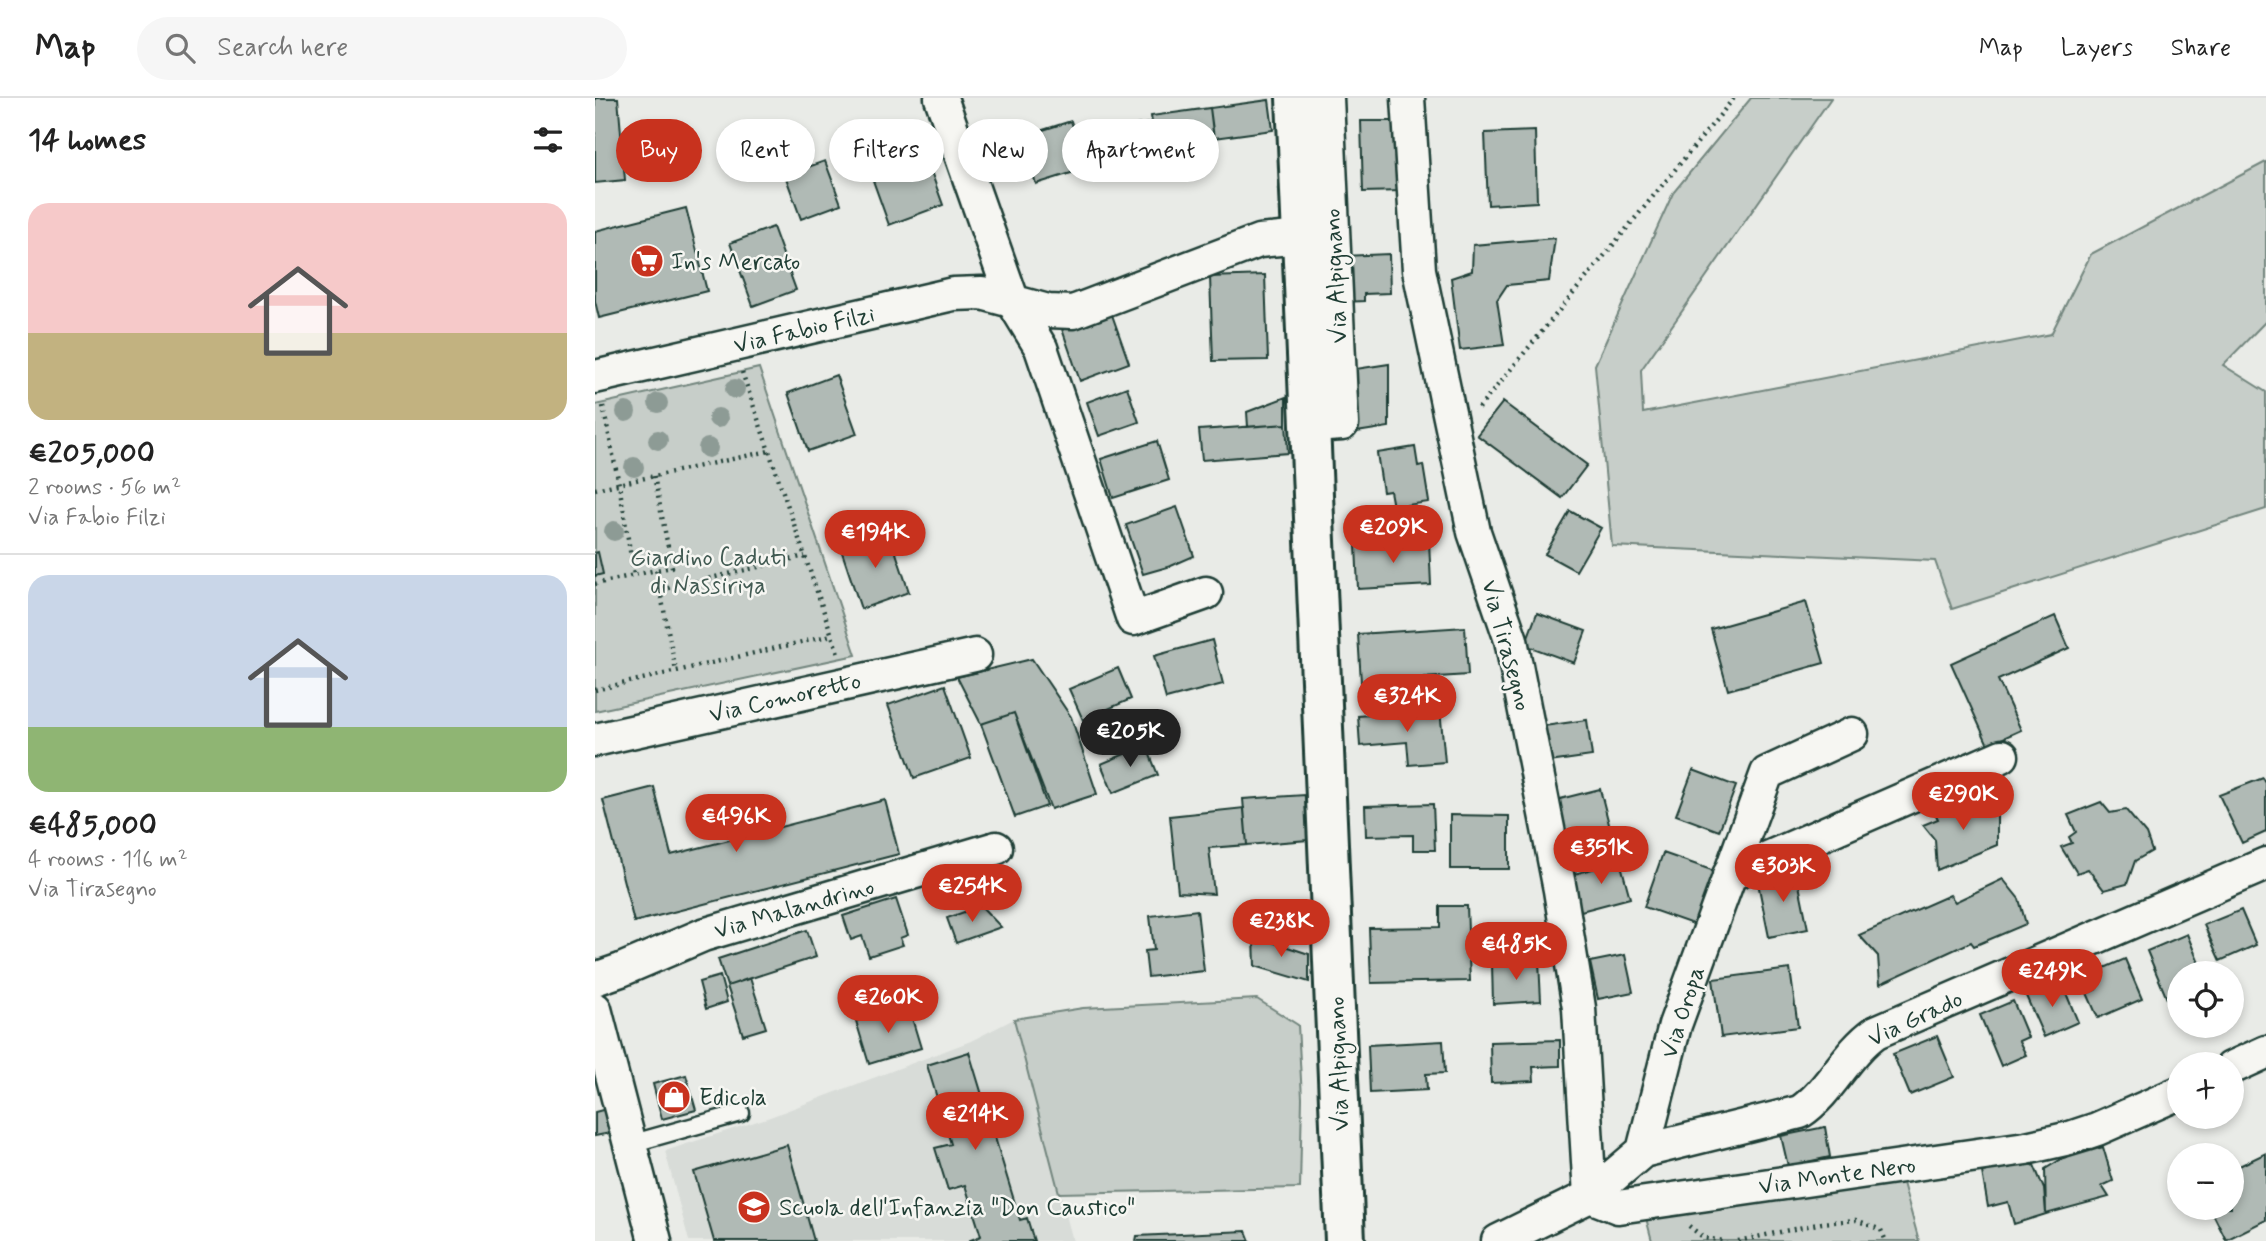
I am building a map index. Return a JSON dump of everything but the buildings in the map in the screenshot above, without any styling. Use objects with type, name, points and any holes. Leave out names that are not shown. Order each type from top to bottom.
[{"type":"street","points":[[941,98],[1013,302],[1041,348],[1133,619],[1206,593]]},
{"type":"street","name":"Via Alpignano","points":[[1296,98],[1345,1241]]},
{"type":"street","name":"Via Alpignano","points":[[1312,426],[1342,424],[1327,98]]},
{"type":"street","name":"Via Tirasegno","points":[[1408,98],[1419,270],[1474,533],[1511,640],[1560,890],[1579,1008],[1590,1196]]},
{"type":"street","name":"Via Fabio Filzi","points":[[599,392],[733,345],[953,294],[982,293],[1048,311],[1073,312],[1259,241],[1302,237]]},
{"type":"street","name":"Via Comoretto","points":[[595,740],[975,654]]},
{"type":"street","name":"Via Oropa","points":[[1643,1151],[1675,1026],[1767,773],[1852,734]]},
{"type":"street","points":[[1730,875],[2002,756]]},
{"type":"street","name":"Via Malandrino","points":[[595,979],[621,971],[703,935],[996,848]]},
{"type":"street","name":"Via Grado","points":[[1590,1196],[1643,1151],[1800,1112],[1814,1102],[1860,1044],[1876,1032],[2266,864]]},
{"type":"street","points":[[595,1009],[606,1098],[630,1144],[655,1241]]},
{"type":"street","points":[[2244,1062],[2266,1052]]},
{"type":"street","name":"Via Monte Nero","points":[[1590,1196],[1618,1207],[2026,1148],[2084,1134],[2167,1098]]},
{"type":"street","points":[[1498,1241],[1590,1196]]},
{"type":"lane","points":[[630,1144],[741,1113]]},
{"type":"path","points":[[1454,437],[1734,98]]},
{"type":"path","points":[[733,345],[848,683]]},
{"type":"path","points":[[599,392],[619,484],[634,575]]},
{"type":"path","points":[[595,489],[769,451]]},
{"type":"path","points":[[595,584],[672,567],[654,476]]},
{"type":"path","points":[[660,590],[805,556]]},
{"type":"path","points":[[656,570],[676,671]]},
{"type":"path","points":[[595,690],[832,635]]},
{"type":"path","points":[[1738,1241],[1822,1223],[1856,1220],[1881,1230],[1886,1241]]},
{"type":"shaded area","points":[[1014,1019],[1073,1241],[689,1241],[665,1151],[770,1117],[971,1041]]},
{"type":"green space","points":[[1751,98],[1831,98],[1641,370],[1643,413],[2051,334],[2091,254],[2266,162],[2266,321],[2223,365],[2266,392],[2266,509],[1952,609],[1935,561],[1612,546],[1595,365],[1673,193]]},
{"type":"green space","name":"Giardino Caduti di Nassiriya","points":[[759,368],[856,655],[595,711],[595,405]]},
{"type":"green space","points":[[1257,999],[1298,1025],[1302,1098],[1300,1188],[1059,1193],[1014,1019],[1083,1008]]},
{"type":"green space","points":[[1900,1172],[1919,1241],[1652,1241],[1645,1214]]},
{"type":"place","name":"In's Mercato","points":[[647,261]]},
{"type":"place","name":"Edicola","points":[[674,1097]]},
{"type":"place","name":"Scuola dell'Infanzia \"Don Caustico\"","points":[[754,1207]]}]
